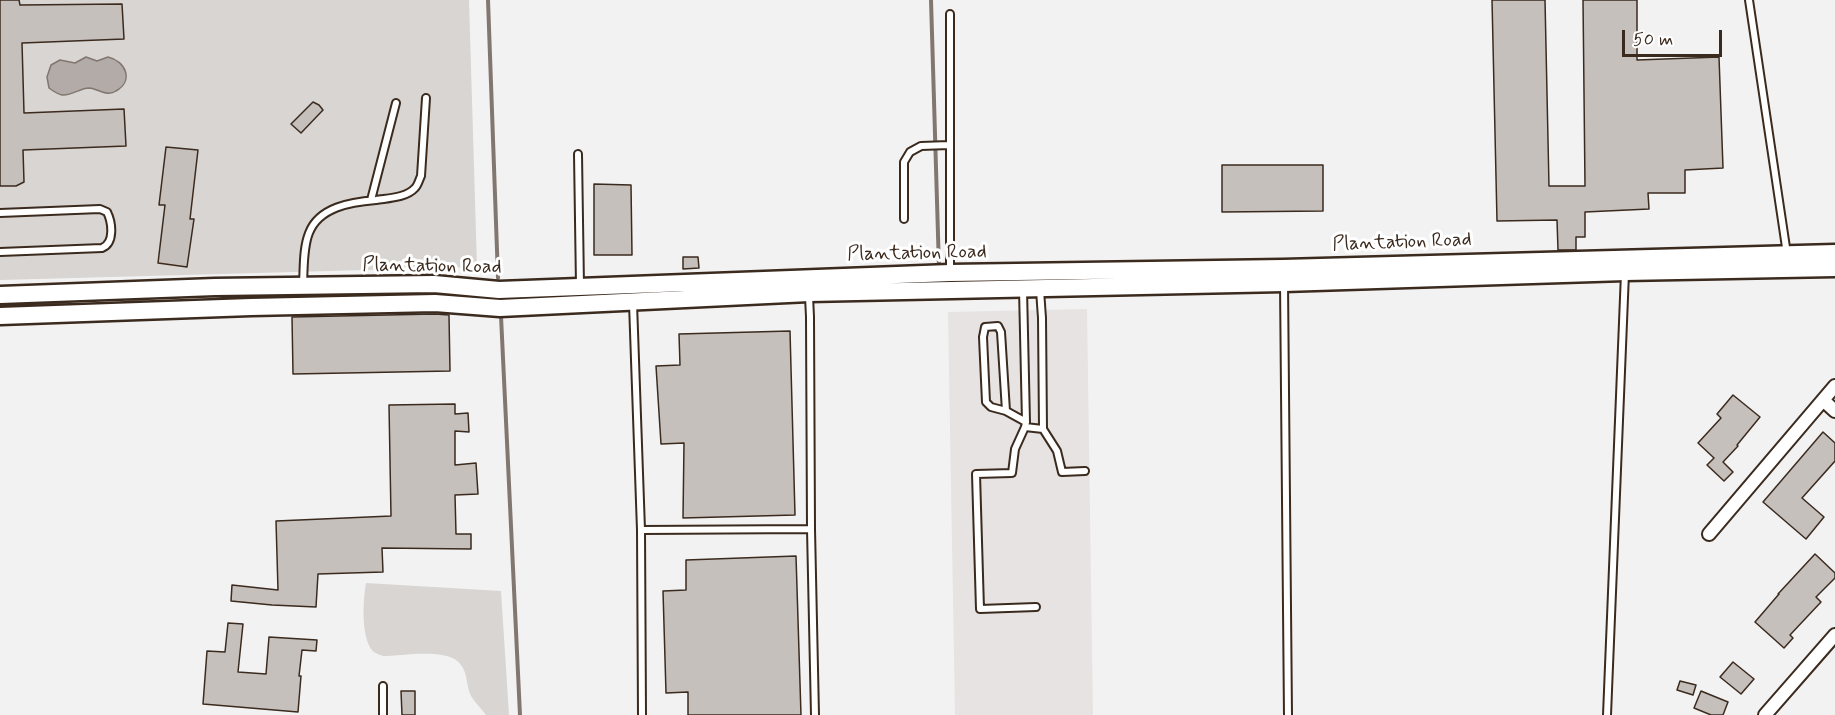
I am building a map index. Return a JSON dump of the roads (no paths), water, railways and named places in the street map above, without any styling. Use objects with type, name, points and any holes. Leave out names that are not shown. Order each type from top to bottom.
[{"type":"street","name":"Plantation Road","points":[[1787,262],[1835,253]]},
{"type":"street","name":"Plantation Road","points":[[0,295],[215,287],[434,284],[499,290],[580,286],[1031,281],[1787,262],[1835,268]]},
{"type":"street","name":"Plantation Road","points":[[0,316],[424,303],[500,308],[633,302],[950,273],[1031,281]]},
{"type":"street","points":[[1708,534],[1835,386]]},
{"type":"street","points":[[1823,400],[1835,411]]},
{"type":"street","points":[[1765,715],[1835,634]]},
{"type":"lane","points":[[1749,0],[1787,262]]},
{"type":"lane","points":[[950,14],[950,273]]},
{"type":"lane","points":[[303,287],[306,244],[313,224],[321,216],[347,204],[393,198],[407,194],[416,188],[421,176],[426,98]]},
{"type":"lane","points":[[371,200],[396,103]]},
{"type":"lane","points":[[904,219],[904,162],[910,152],[921,146],[949,145]]},
{"type":"lane","points":[[578,154],[580,286]]},
{"type":"lane","points":[[0,213],[100,209],[107,212],[111,219],[111,241],[102,248],[0,252]]},
{"type":"lane","points":[[1607,715],[1625,265]]},
{"type":"lane","points":[[1283,276],[1288,715]]},
{"type":"lane","points":[[1031,281],[1025,425],[1015,450],[1012,474],[976,474],[980,609],[1035,607]]},
{"type":"lane","points":[[1031,281],[1042,318],[1043,429],[1057,451],[1062,471],[1085,471]]},
{"type":"lane","points":[[808,285],[815,715]]},
{"type":"lane","points":[[633,302],[641,530],[642,715]]},
{"type":"lane","points":[[1006,411],[1001,332],[998,326],[985,327],[983,337],[986,402],[991,407],[1006,411],[1025,425],[1043,429]]},
{"type":"lane","points":[[641,530],[811,529]]},
{"type":"lane","points":[[383,686],[383,715]]},
{"type":"waterway","points":[[488,0],[498,278]]},
{"type":"waterway","points":[[931,0],[939,268]]},
{"type":"waterway","points":[[501,316],[520,715]]}]
